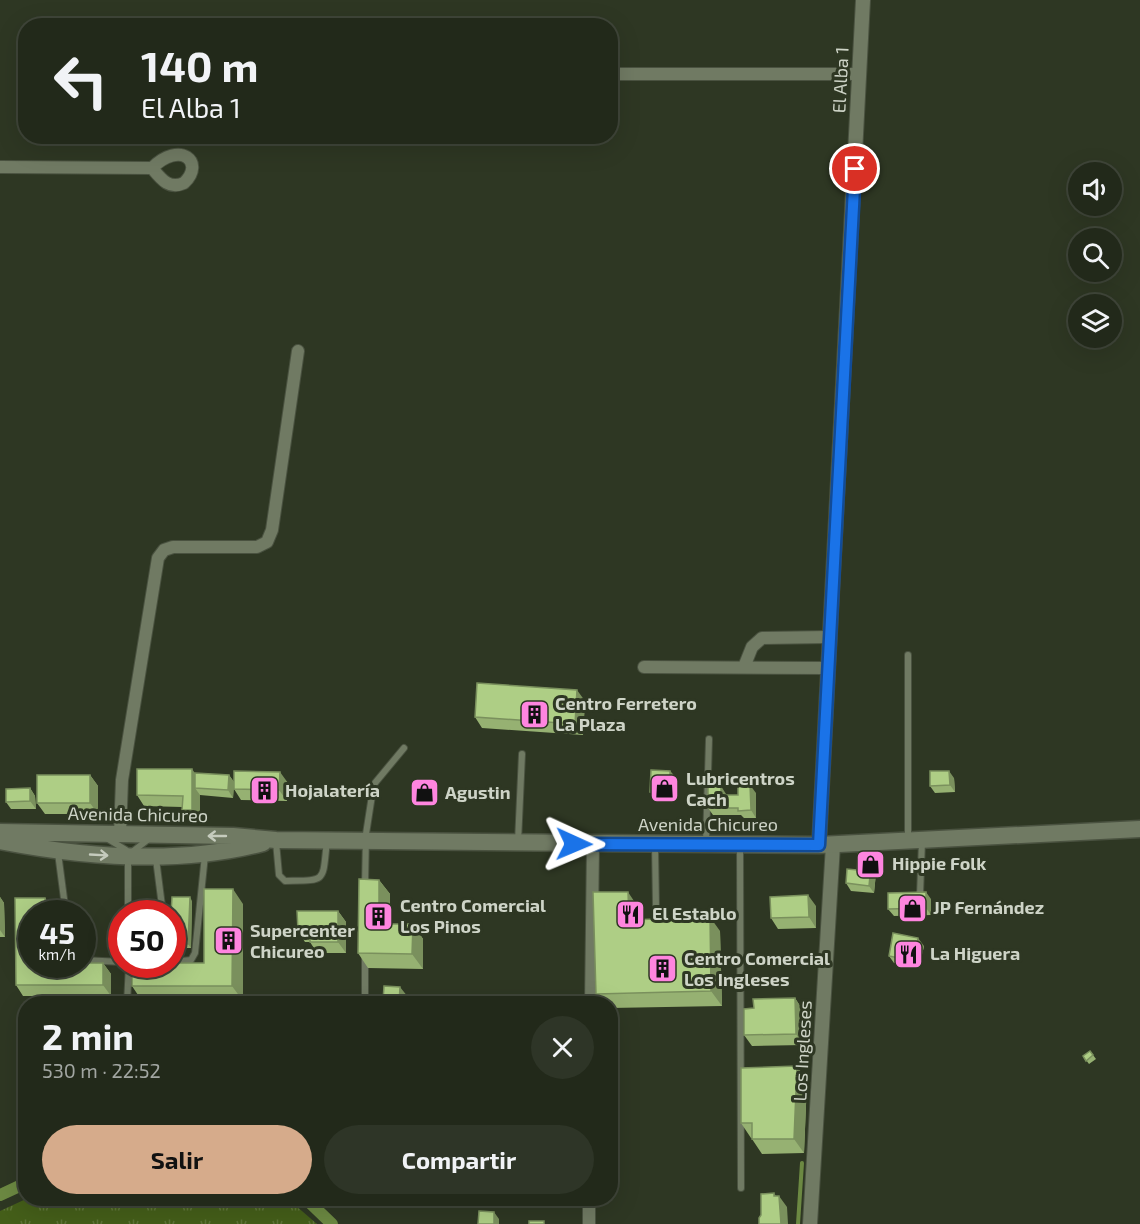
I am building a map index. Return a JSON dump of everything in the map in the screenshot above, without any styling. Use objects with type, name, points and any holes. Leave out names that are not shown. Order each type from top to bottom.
[{"type":"main road","name":"Avenida Chicureo","points":[[0,832],[233,836],[276,840],[826,845],[1140,829]]},
{"type":"main road","name":"Avenida Chicureo","points":[[0,841],[58,852],[128,856],[205,853],[237,849],[276,840]]},
{"type":"street","name":"El Alba 1","points":[[826,845],[827,668],[848,313],[863,0]]},
{"type":"street","points":[[618,74],[859,74]]},
{"type":"street","points":[[0,167],[152,168]]},
{"type":"street","points":[[120,834],[122,780],[158,558],[164,550],[173,546],[257,547],[267,542],[272,530],[297,351]]},
{"type":"street","points":[[744,666],[752,647],[762,638],[829,637]]},
{"type":"street","points":[[644,667],[827,668]]},
{"type":"street","points":[[591,996],[593,844]]},
{"type":"street","name":"Los Ingleses","points":[[810,1224],[826,845]]},
{"type":"street","points":[[589,1206],[589,1224]]},
{"type":"lane","points":[[908,655],[915,841],[920,895]]},
{"type":"lane","points":[[706,844],[709,739]]},
{"type":"lane","points":[[365,899],[365,841],[373,789],[375,783],[404,748]]},
{"type":"lane","points":[[518,843],[522,754]]},
{"type":"lane","points":[[93,833],[117,843],[126,850],[128,900]]},
{"type":"lane","points":[[128,856],[139,845],[156,836]]},
{"type":"lane","points":[[276,840],[279,875],[285,881],[317,880],[322,877],[327,840]]},
{"type":"lane","points":[[740,844],[741,1188]]},
{"type":"lane","points":[[655,845],[656,908],[664,919],[673,920]]},
{"type":"lane","points":[[58,852],[64,900]]},
{"type":"lane","points":[[186,961],[191,960],[195,953],[205,853]]},
{"type":"lane","points":[[155,855],[161,900]]},
{"type":"lane","points":[[696,919],[740,917]]},
{"type":"lane","points":[[365,945],[365,996]]},
{"type":"lane","points":[[128,996],[129,978]]},
{"type":"green space","points":[[18,1203],[18,1206],[296,1206],[317,1224],[0,1224],[0,1211]]},
{"type":"building","name":"Centro Ferretero La Plaza","points":[[477,683],[577,690],[575,724],[475,717]]},
{"type":"building","points":[[137,769],[192,769],[192,810],[182,810],[183,796],[137,795]]},
{"type":"building","points":[[651,770],[670,771],[670,792],[650,792]]},
{"type":"building","points":[[234,771],[280,772],[279,790],[234,789]]},
{"type":"building","points":[[930,771],[949,771],[950,785],[930,786]]},
{"type":"building","points":[[195,773],[229,775],[228,790],[195,788]]},
{"type":"building","points":[[37,775],[90,775],[90,803],[37,803]]},
{"type":"building","points":[[750,785],[751,810],[708,808],[708,786],[721,786],[721,795],[738,795],[738,786]]},
{"type":"building","points":[[30,788],[30,801],[6,802],[6,789]]},
{"type":"building","points":[[858,854],[872,855],[869,886],[846,883],[847,869],[857,870]]},
{"type":"building","points":[[359,879],[379,880],[379,924],[413,924],[412,954],[358,953]]},
{"type":"building","points":[[204,889],[233,889],[232,986],[132,986],[132,978],[186,978],[186,963],[204,963]]},
{"type":"building","name":"Centro Comercial Los Ingleses","points":[[593,892],[628,892],[629,920],[710,917],[711,991],[596,994]]},
{"type":"building","points":[[926,892],[926,908],[888,909],[888,893]]},
{"type":"building","points":[[808,895],[809,917],[771,918],[770,897]]},
{"type":"building","points":[[172,897],[190,897],[188,944],[186,944],[186,900],[172,900]]},
{"type":"building","points":[[15,898],[45,898],[45,900],[18,900],[18,978],[96,978],[96,963],[103,963],[103,985],[16,985]]},
{"type":"building","points":[[297,911],[338,911],[338,942],[310,942],[310,931],[298,931]]},
{"type":"building","points":[[893,933],[918,938],[914,961],[889,956]]},
{"type":"building","points":[[384,986],[400,987],[399,996],[383,996]]},
{"type":"building","points":[[795,998],[796,1034],[744,1035],[744,1009],[754,1008],[753,999]]},
{"type":"building","points":[[1090,1051],[1093,1055],[1086,1061],[1083,1056]]},
{"type":"building","points":[[797,1066],[794,1139],[752,1139],[752,1123],[741,1123],[741,1068]]},
{"type":"building","points":[[774,1193],[774,1196],[779,1196],[781,1224],[759,1224],[761,1194]]},
{"type":"building","points":[[479,1211],[494,1212],[494,1224],[478,1224]]},
{"type":"building","points":[[529,1221],[544,1221],[544,1224],[529,1224]]},
{"type":"waterway","points":[[798,1224],[802,1163]]},
{"type":"waterway","points":[[0,1195],[18,1187]]},
{"type":"waterway","points":[[313,1206],[332,1224]]},
{"type":"place","name":"Centro Ferretero La Plaza","points":[[534,714]]},
{"type":"place","name":"Lubricentros Cach","points":[[665,789]]},
{"type":"place","name":"Hojalatería","points":[[264,791]]},
{"type":"place","name":"Agustin","points":[[424,793]]},
{"type":"place","name":"Hippie Folk","points":[[871,864]]},
{"type":"place","name":"JP Fernández","points":[[912,908]]},
{"type":"place","name":"El Establo","points":[[631,914]]},
{"type":"place","name":"Centro Comercial Los Pinos","points":[[379,916]]},
{"type":"place","name":"Supercenter Chicureo","points":[[229,941]]},
{"type":"place","name":"La Higuera","points":[[909,954]]},
{"type":"place","name":"Centro Comercial Los Ingleses","points":[[663,969]]},
{"type":"route","points":[[574,844],[819,845],[855,169]]}]
